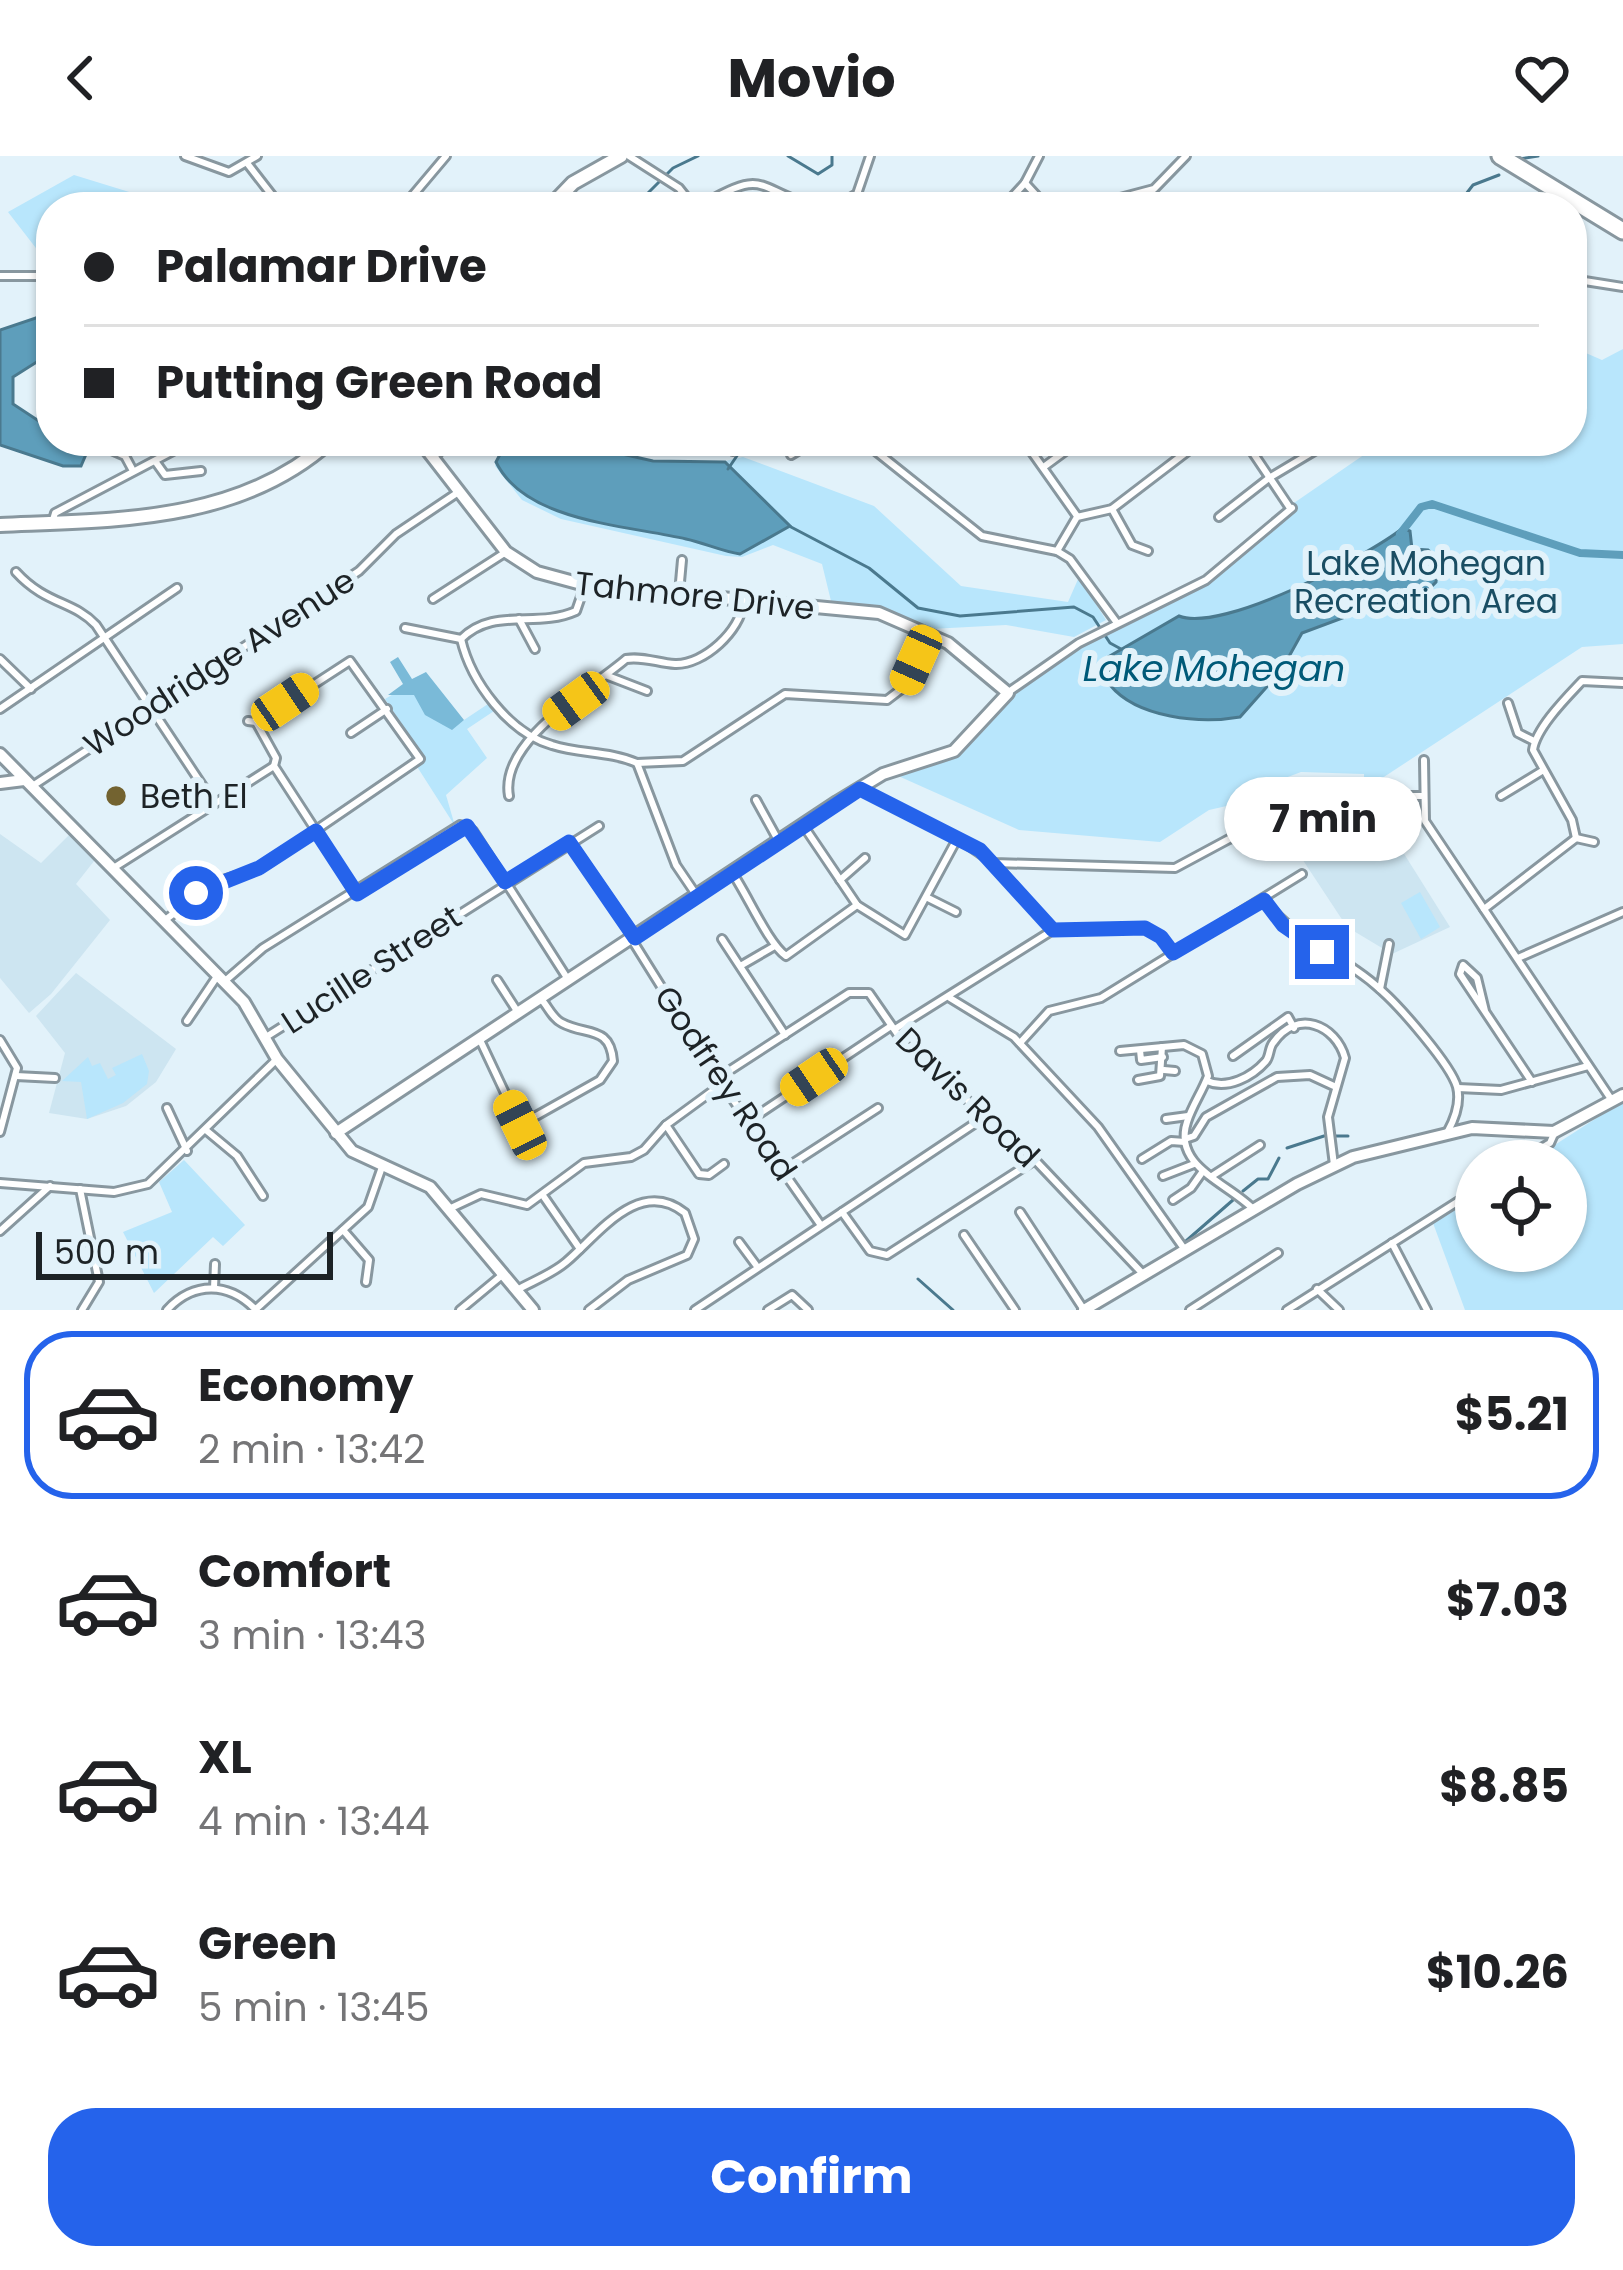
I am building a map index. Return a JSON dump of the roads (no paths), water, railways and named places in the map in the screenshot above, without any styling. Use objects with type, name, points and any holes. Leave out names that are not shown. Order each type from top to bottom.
[{"type":"highway","points":[[1486,156],[1544,192]]},
{"type":"highway","points":[[1500,156],[1559,192]]},
{"type":"highway","points":[[1587,209],[1623,231]]},
{"type":"highway","points":[[1587,218],[1623,240]]},
{"type":"main road","points":[[564,192],[625,156]]},
{"type":"main road","points":[[0,522],[152,517],[226,499],[280,476],[309,456]]},
{"type":"street","points":[[185,156],[230,172],[257,156]]},
{"type":"street","points":[[416,192],[446,156]]},
{"type":"street","points":[[625,156],[679,192]]},
{"type":"street","points":[[858,192],[870,156]]},
{"type":"street","points":[[1017,192],[1039,156]]},
{"type":"street","points":[[1143,192],[1154,189],[1186,156]]},
{"type":"street","points":[[247,163],[270,192]]},
{"type":"street","points":[[728,192],[751,181],[771,185],[778,192]]},
{"type":"street","points":[[1025,183],[1033,192]]},
{"type":"street","points":[[0,276],[36,276]]},
{"type":"street","points":[[1587,281],[1623,287]]},
{"type":"street","points":[[124,456],[132,470]]},
{"type":"street","points":[[52,523],[55,512],[164,456]]},
{"type":"street","name":"Tahmore Drive","points":[[434,456],[506,552],[537,572],[585,584],[879,614],[928,633],[975,662],[1008,693]]},
{"type":"street","points":[[882,456],[982,536],[1057,550],[1082,572],[1117,623]]},
{"type":"street","points":[[1037,456],[1077,518]]},
{"type":"street","points":[[1046,466],[1059,456]]},
{"type":"street","points":[[1057,550],[1077,518],[1112,509],[1181,456]]},
{"type":"street","points":[[336,1133],[883,774],[954,751],[1008,693],[1097,634],[1206,580],[1291,509],[1255,456]]},
{"type":"street","points":[[1219,517],[1306,456]]},
{"type":"street","points":[[155,461],[165,476],[201,471]]},
{"type":"street","name":"Woodridge Avenue","points":[[28,783],[359,572],[396,534],[461,490]]},
{"type":"street","points":[[1112,509],[1132,545],[1148,551]]},
{"type":"street","points":[[433,599],[506,552]]},
{"type":"street","points":[[680,593],[682,560]]},
{"type":"street","points":[[16,572],[37,595],[87,615],[214,803]]},
{"type":"street","points":[[461,639],[481,621],[562,617],[576,611],[585,584]]},
{"type":"street","points":[[0,710],[177,588]]},
{"type":"street","points":[[509,796],[507,784],[530,735],[626,659],[682,664],[699,656],[734,630],[743,601]]},
{"type":"street","points":[[519,619],[535,650]]},
{"type":"street","points":[[405,628],[461,639]]},
{"type":"street","points":[[461,639],[472,667],[511,723],[554,746],[594,749],[637,763],[683,761],[785,694],[887,700],[904,687],[928,633]]},
{"type":"street","points":[[0,659],[31,689]]},
{"type":"street","points":[[115,867],[274,766],[276,758],[252,722],[350,661],[420,755],[259,868],[196,893],[165,920]]},
{"type":"street","points":[[608,676],[647,691]]},
{"type":"street","points":[[1576,838],[1572,820],[1542,771],[1534,740],[1538,729],[1567,704],[1582,681],[1623,683]]},
{"type":"street","points":[[1508,703],[1518,733],[1534,740]]},
{"type":"street","points":[[350,734],[387,709]]},
{"type":"street","points":[[4,758],[222,977],[278,1059],[352,1151],[430,1187],[533,1310]]},
{"type":"street","points":[[4,758],[0,783],[28,783]]},
{"type":"street","points":[[1020,1212],[1084,1310],[1334,1165],[1448,1131],[1549,1133],[1618,1098],[1589,1066],[1425,821],[1424,760]]},
{"type":"street","points":[[637,763],[676,865],[697,897]]},
{"type":"street","points":[[274,766],[357,894]]},
{"type":"street","points":[[1501,796],[1542,771]]},
{"type":"street","points":[[860,789],[958,838],[994,863],[1053,930]]},
{"type":"street","points":[[1371,816],[1404,796],[1422,796]]},
{"type":"street","points":[[756,800],[780,843]]},
{"type":"street","points":[[994,863],[1175,868],[1229,839],[1321,806]]},
{"type":"street","points":[[187,1022],[222,977],[460,825],[472,831],[569,981]]},
{"type":"street","name":"Lucille Street","points":[[266,1037],[599,826]]},
{"type":"street","points":[[805,827],[857,905],[905,935],[958,838]]},
{"type":"street","points":[[1576,838],[1594,842]]},
{"type":"street","points":[[1484,909],[1576,838]]},
{"type":"street","name":"Godfrey Road","points":[[569,842],[720,1081],[820,1224]]},
{"type":"street","points":[[840,880],[865,858]]},
{"type":"street","points":[[732,874],[767,926],[772,947],[785,956],[857,905]]},
{"type":"street","points":[[1020,1043],[1049,1010],[1101,998],[1302,874]]},
{"type":"street","points":[[928,898],[956,912]]},
{"type":"street","points":[[1264,900],[1302,940],[1381,989],[1457,1088],[1458,1111],[1448,1131]]},
{"type":"street","points":[[1518,958],[1623,913]]},
{"type":"street","points":[[750,1120],[1053,930],[1145,928],[1161,937],[1173,953]]},
{"type":"street","points":[[722,939],[785,1035]]},
{"type":"street","points":[[1381,989],[1389,944]]},
{"type":"street","points":[[742,965],[772,947]]},
{"type":"street","points":[[1485,1011],[1477,978],[1462,964],[1460,974],[1532,1082]]},
{"type":"street","points":[[497,980],[519,1014]]},
{"type":"street","name":"Davis Road","points":[[544,1197],[584,1163],[631,1157],[644,1150],[666,1125],[720,1081],[857,991],[874,997],[893,1027],[1035,1160],[1143,1274]]},
{"type":"street","points":[[950,998],[1020,1043],[1114,1145],[1185,1250]]},
{"type":"street","points":[[479,1040],[520,1125],[606,1075],[614,1058],[608,1041],[596,1030],[564,1024],[542,1000]]},
{"type":"street","points":[[1233,1056],[1288,1017],[1294,1028]]},
{"type":"street","points":[[1207,1081],[1232,1084],[1264,1064],[1272,1044],[1294,1028],[1318,1024],[1337,1038],[1345,1058],[1328,1117],[1334,1165]]},
{"type":"street","points":[[1261,1036],[1272,1044]]},
{"type":"street","points":[[0,1040],[15,1060],[16,1076],[0,1132]]},
{"type":"street","points":[[1120,1052],[1197,1049],[1207,1063],[1207,1081],[1189,1116],[1185,1141],[1194,1163],[1254,1210]]},
{"type":"street","points":[[1162,1052],[1164,1070]]},
{"type":"street","points":[[0,1183],[133,1190],[162,1175],[278,1059]]},
{"type":"street","points":[[1457,1088],[1501,1090],[1589,1066]]},
{"type":"street","points":[[1138,1080],[1175,1071]]},
{"type":"street","points":[[1142,1159],[1171,1141],[1185,1141],[1212,1113],[1277,1077],[1310,1075],[1337,1087]]},
{"type":"street","points":[[16,1076],[56,1078]]},
{"type":"street","points":[[167,1108],[187,1151]]},
{"type":"street","points":[[784,1169],[878,1108]]},
{"type":"street","points":[[1458,1111],[1472,1128]]},
{"type":"street","points":[[695,1310],[756,1265],[986,1116]]},
{"type":"street","points":[[1166,1119],[1189,1116]]},
{"type":"street","points":[[666,1125],[699,1174],[709,1175],[724,1164]]},
{"type":"street","points":[[207,1132],[237,1156],[263,1196]]},
{"type":"street","points":[[1545,1140],[1549,1133]]},
{"type":"street","points":[[1212,1176],[1259,1145]]},
{"type":"street","points":[[841,1211],[866,1247],[887,1255],[1035,1160]]},
{"type":"street","points":[[1163,1176],[1194,1163]]},
{"type":"street","points":[[167,1310],[191,1291],[214,1288],[231,1291],[256,1310],[371,1202],[382,1167]]},
{"type":"street","points":[[1173,1200],[1191,1189],[1203,1171]]},
{"type":"street","points":[[0,1231],[50,1186]]},
{"type":"street","points":[[80,1190],[99,1282],[82,1310]]},
{"type":"street","points":[[451,1208],[481,1194],[516,1205],[544,1197],[580,1249]]},
{"type":"street","points":[[517,1290],[580,1249],[611,1218],[642,1203],[675,1206],[689,1218],[694,1239],[687,1255],[628,1280],[589,1310]]},
{"type":"street","points":[[1287,1310],[1455,1204]]},
{"type":"street","points":[[343,1231],[369,1260],[366,1282]]},
{"type":"street","points":[[964,1235],[1016,1310]]},
{"type":"street","points":[[739,1242],[756,1265]]},
{"type":"street","points":[[1392,1244],[1427,1310]]},
{"type":"street","points":[[1190,1310],[1278,1253]]},
{"type":"street","points":[[214,1288],[215,1264]]},
{"type":"street","points":[[460,1310],[503,1273]]},
{"type":"street","points":[[1317,1288],[1339,1310]]},
{"type":"street","points":[[768,1310],[792,1294],[808,1310]]},
{"type":"water","points":[[36,318],[36,362],[13,377],[13,404],[36,419],[36,456],[85,456],[81,466],[63,466],[0,445],[0,330]]},
{"type":"water","points":[[499,456],[631,456],[725,462],[790,526],[740,554],[553,509],[510,482],[496,462]]},
{"type":"water","name":"Lake Mohegan","points":[[1403,528],[1410,531],[1412,549],[1428,550],[1438,559],[1436,582],[1409,609],[1394,610],[1367,599],[1348,616],[1302,633],[1281,671],[1240,717],[1170,716],[1136,705],[1110,685],[1108,657],[1179,616],[1227,614],[1259,603],[1327,573]]},
{"type":"waterway","points":[[649,192],[673,168],[698,156]]},
{"type":"waterway","points":[[788,156],[818,174],[832,165],[832,156]]},
{"type":"waterway","points":[[1520,159],[1538,156]]},
{"type":"waterway","points":[[1468,192],[1499,175]]},
{"type":"waterway","points":[[728,469],[737,456]]},
{"type":"waterway","points":[[1400,534],[1421,507],[1432,504],[1580,553],[1623,555]]},
{"type":"waterway","points":[[791,527],[869,568],[918,608],[960,616],[1074,607],[1093,617],[1110,643],[1121,649]]},
{"type":"waterway","points":[[1287,1148],[1324,1136]]},
{"type":"waterway","points":[[1333,1136],[1348,1136]]},
{"type":"waterway","points":[[1243,1191],[1258,1179],[1268,1179],[1279,1158]]},
{"type":"waterway","points":[[1186,1241],[1233,1200]]},
{"type":"waterway","points":[[918,1279],[953,1310]]},
{"type":"place","name":"Beth El","points":[[116,796]]},
{"type":"park label","name":"Lake Mohegan Recreation Area","points":[[1426,582]]}]
